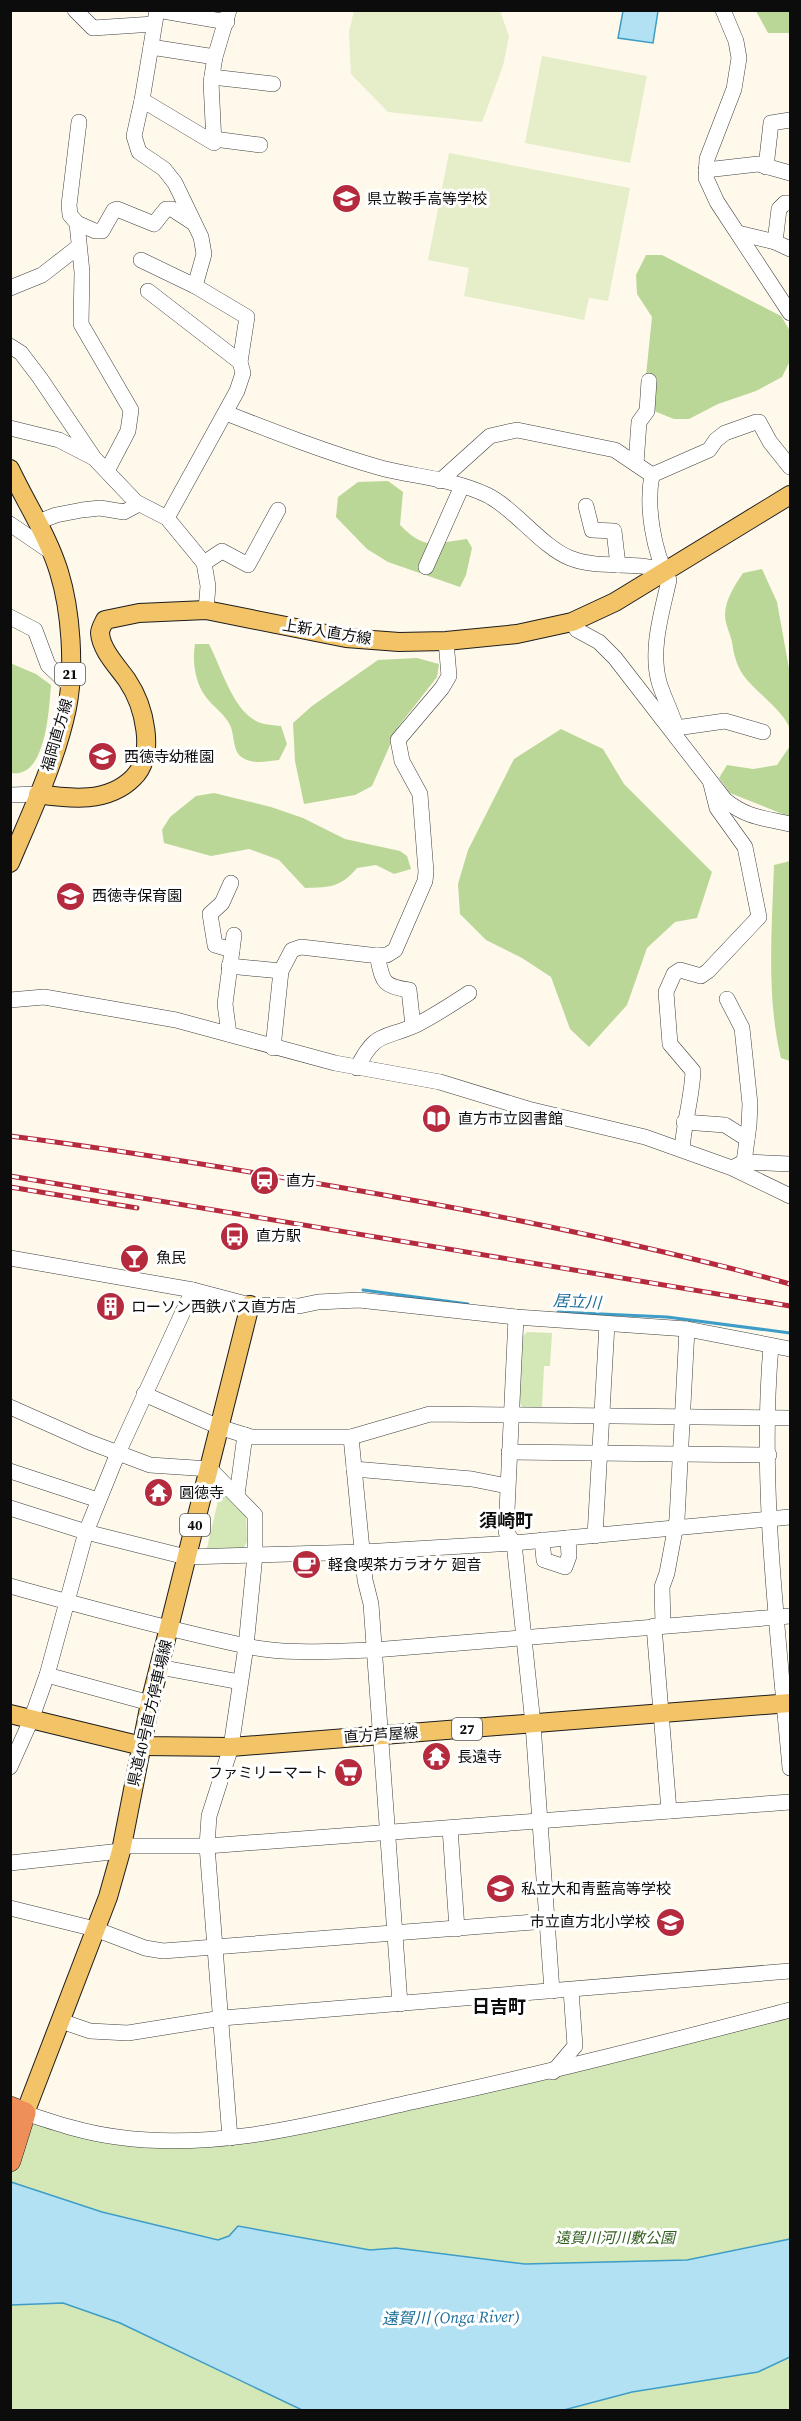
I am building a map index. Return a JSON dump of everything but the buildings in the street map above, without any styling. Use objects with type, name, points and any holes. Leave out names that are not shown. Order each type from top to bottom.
[{"type":"highway","points":[[10,2161],[19,2115]]},
{"type":"main road","name":"福岡直方線","points":[[10,469],[38,522],[59,573],[68,622],[70,686],[67,710],[38,794],[10,862]]},
{"type":"main road","name":"上新入直方線","points":[[38,794],[60,797],[99,797],[123,788],[141,771],[146,754],[145,731],[139,704],[129,682],[104,645],[100,632],[105,620],[139,613],[206,610],[346,638],[399,642],[446,641],[517,634],[572,622],[615,602],[790,495]]},
{"type":"main road","name":"県道40号直方停車場線","points":[[19,2115],[61,2021],[108,1897],[121,1848],[150,1703],[250,1305]]},
{"type":"main road","name":"直方芦屋線","points":[[10,1714],[142,1746],[231,1747],[788,1703]]},
{"type":"street","points":[[75,10],[93,28],[156,15],[228,16],[215,57],[212,77],[210,97],[214,143],[142,100]]},
{"type":"street","points":[[723,10],[736,41],[740,58],[734,89],[706,159],[706,178],[717,202],[790,313]]},
{"type":"street","points":[[156,15],[134,136],[139,152],[164,169],[175,183],[201,237],[204,254],[195,286]]},
{"type":"street","points":[[151,47],[215,57]]},
{"type":"street","points":[[212,77],[273,84]]},
{"type":"street","points":[[766,167],[771,123],[789,117]]},
{"type":"street","points":[[79,122],[69,205],[70,215],[77,224],[95,231],[102,231],[114,210],[117,209],[154,224],[166,209],[172,209],[192,222]]},
{"type":"street","points":[[214,139],[260,145]]},
{"type":"street","points":[[706,170],[758,164],[790,173]]},
{"type":"street","points":[[775,242],[779,209],[785,202],[790,203]]},
{"type":"street","points":[[77,224],[82,272],[81,324],[131,410],[128,431],[107,471]]},
{"type":"street","points":[[738,233],[775,242],[790,249]]},
{"type":"street","points":[[10,288],[42,275],[78,247]]},
{"type":"street","points":[[141,260],[195,286],[248,317],[240,362],[243,373],[226,413],[167,518]]},
{"type":"street","points":[[148,291],[240,362]]},
{"type":"street","points":[[10,346],[21,353],[40,378],[94,458],[140,504],[167,518],[204,563],[208,586],[206,610]]},
{"type":"street","points":[[636,464],[639,422],[647,411],[649,381]]},
{"type":"street","points":[[226,413],[336,454],[462,486],[488,496],[568,557],[586,563],[652,567],[664,572]]},
{"type":"street","points":[[652,475],[709,450],[725,433],[756,422],[759,422],[770,442],[790,467]]},
{"type":"street","points":[[10,428],[58,440],[94,458]]},
{"type":"street","points":[[440,481],[490,436],[517,430],[615,450],[652,475]]},
{"type":"street","points":[[652,475],[648,494],[651,521],[664,572],[669,580],[659,627],[656,660],[659,681],[677,734]]},
{"type":"street","points":[[426,567],[462,486]]},
{"type":"street","points":[[38,522],[56,515],[82,510],[100,508],[124,512],[140,504]]},
{"type":"street","points":[[586,506],[592,530],[614,531],[618,565]]},
{"type":"street","points":[[204,563],[222,551],[248,565],[278,510]]},
{"type":"street","points":[[10,524],[51,552]]},
{"type":"street","points":[[10,617],[35,630],[48,665],[70,686]]},
{"type":"street","points":[[572,622],[577,630],[599,642],[615,658],[677,734],[711,784],[739,811],[755,817],[790,824]]},
{"type":"street","points":[[273,1048],[281,971],[291,950],[301,947],[387,955],[395,950],[426,872],[420,794],[402,761],[398,740],[442,688],[448,676],[446,641]]},
{"type":"street","points":[[677,734],[725,721],[763,732]]},
{"type":"street","points":[[682,1149],[684,1122],[693,1086],[693,1071],[670,1044],[666,992],[674,974],[680,970],[701,975],[708,971],[759,916],[744,847],[717,808],[711,784]]},
{"type":"street","points":[[10,795],[38,794]]},
{"type":"street","points":[[229,1034],[225,1004],[233,942],[215,945],[210,914],[222,903],[231,883]]},
{"type":"street","points":[[376,955],[385,982],[391,988],[409,990],[413,1026]]},
{"type":"street","points":[[229,966],[281,971]]},
{"type":"street","points":[[357,1068],[365,1051],[376,1040],[384,1035],[413,1026],[469,993]]},
{"type":"street","points":[[10,1000],[44,997],[176,1020],[273,1048],[357,1068],[440,1082],[528,1109],[645,1137],[738,1165],[790,1196]]},
{"type":"street","points":[[727,999],[742,1028],[750,1104],[747,1139],[738,1165]]},
{"type":"street","points":[[684,1122],[725,1125],[747,1139]]},
{"type":"street","points":[[738,1165],[790,1164]]},
{"type":"street","points":[[10,1258],[194,1290],[250,1305],[299,1306],[318,1302],[358,1300],[516,1317],[687,1329],[790,1349]]},
{"type":"street","points":[[10,1767],[32,1720],[47,1675],[86,1532],[98,1500],[144,1394],[194,1290]]},
{"type":"street","points":[[516,1317],[506,1532],[514,1543],[534,1724],[552,1991]]},
{"type":"street","points":[[595,1536],[607,1324]]},
{"type":"street","points":[[669,1811],[661,1714],[658,1626],[662,1587],[676,1528],[684,1418],[687,1329]]},
{"type":"street","points":[[771,1346],[768,1419],[771,1520],[784,1616],[790,1768]]},
{"type":"street","points":[[144,1394],[219,1427],[251,1437],[351,1437],[430,1414],[790,1418]]},
{"type":"street","points":[[10,1407],[89,1442],[150,1465],[210,1469],[255,1515],[255,1555],[246,1646],[231,1747],[211,1807],[207,1846],[230,2138]]},
{"type":"street","points":[[237,1495],[245,1435]]},
{"type":"street","points":[[351,1437],[371,1604],[400,2004]]},
{"type":"street","points":[[509,1452],[769,1455]]},
{"type":"street","points":[[354,1469],[472,1479],[507,1486]]},
{"type":"street","points":[[10,1471],[98,1500]]},
{"type":"street","points":[[10,1508],[86,1532],[186,1557],[363,1552],[514,1543],[790,1517]]},
{"type":"street","points":[[542,1540],[544,1560],[565,1567],[569,1556],[568,1538]]},
{"type":"street","points":[[10,1586],[169,1630],[246,1646],[304,1652],[374,1650],[784,1616]]},
{"type":"street","points":[[159,1667],[240,1682]]},
{"type":"street","points":[[47,1675],[150,1703]]},
{"type":"street","points":[[10,1863],[121,1848],[207,1846],[790,1802]]},
{"type":"street","points":[[450,1828],[457,1929]]},
{"type":"street","points":[[10,1908],[96,1929],[145,1948],[163,1951],[547,1921]]},
{"type":"street","points":[[61,2021],[90,2031],[118,2034],[222,2018],[790,1971]]},
{"type":"street","points":[[553,2072],[574,2046],[571,1990]]},
{"type":"street","points":[[19,2115],[116,2137],[187,2140],[256,2135],[553,2072],[790,2010]]},
{"type":"green space","points":[[354,11],[500,11],[509,36],[503,66],[482,122],[388,112],[351,74],[349,32]]},
{"type":"green space","points":[[756,11],[790,11],[790,33],[768,33]]},
{"type":"green space","points":[[542,56],[647,76],[630,163],[525,143]]},
{"type":"green space","points":[[449,153],[630,188],[608,301],[589,298],[584,320],[464,296],[469,268],[428,260]]},
{"type":"green space","points":[[646,255],[662,255],[781,316],[790,331],[790,361],[782,377],[756,391],[718,404],[689,419],[674,419],[654,411],[644,395],[652,317],[637,294],[636,275]]},
{"type":"green space","points":[[388,481],[403,492],[400,525],[417,539],[438,543],[467,539],[472,548],[466,575],[460,587],[388,562],[367,549],[336,517],[338,497],[358,482]]},
{"type":"green space","points":[[762,569],[777,602],[790,674],[790,728],[781,714],[741,671],[726,622],[725,609],[743,573]]},
{"type":"green space","points":[[195,644],[209,644],[235,699],[249,716],[261,723],[281,726],[287,744],[279,760],[256,762],[239,755],[235,748],[230,725],[206,697],[199,685],[194,665]]},
{"type":"green space","points":[[417,658],[439,664],[437,677],[398,727],[372,786],[355,795],[304,804],[295,761],[293,723],[312,706],[378,660]]},
{"type":"green space","points":[[10,663],[36,674],[51,685],[47,725],[39,754],[32,765],[23,772],[11,773]]},
{"type":"green space","points":[[561,729],[603,749],[624,784],[712,872],[697,918],[675,922],[647,948],[627,1005],[589,1047],[570,1029],[551,977],[522,958],[486,940],[460,914],[458,884],[468,850],[514,759]]},
{"type":"green space","points":[[790,746],[790,817],[730,793],[719,778],[727,765],[753,769],[777,765]]},
{"type":"green space","points":[[214,793],[271,807],[303,818],[345,839],[400,851],[407,856],[411,869],[394,874],[376,865],[357,868],[340,883],[305,888],[279,860],[249,849],[211,856],[164,843],[162,830],[170,817],[196,796]]},
{"type":"green space","points":[[790,861],[790,1061],[781,1058],[776,1034],[773,1011],[771,937],[774,865]]},
{"type":"green space","points":[[527,1332],[552,1333],[550,1366],[544,1366],[542,1408],[523,1407],[519,1403],[522,1337]]},
{"type":"green space","points":[[221,1488],[246,1514],[247,1541],[243,1550],[207,1548]]},
{"type":"green space","name":"遠賀川河川敷公園","points":[[790,2016],[790,2410],[11,2410],[10,2113],[208,2145]]},
{"type":"water","points":[[623,11],[658,11],[653,43],[618,38]]},
{"type":"water","name":"遠賀川 (Onga River)","points":[[11,2182],[102,2212],[218,2240],[229,2236],[238,2226],[370,2250],[396,2248],[525,2264],[687,2260],[790,2239],[790,2357],[758,2372],[632,2392],[564,2410],[302,2410],[120,2323],[63,2303],[11,2305]]},
{"type":"waterway","name":"居立川","points":[[363,1290],[468,1304]]},
{"type":"waterway","name":"居立川","points":[[558,1312],[667,1317],[790,1333]]},
{"type":"railway","points":[[10,1136],[215,1166],[452,1207],[622,1242],[790,1284]]},
{"type":"railway","points":[[10,1176],[790,1306]]},
{"type":"railway","points":[[10,1187],[137,1208]]},
{"type":"place","name":"県立鞍手高等学校","points":[[346,199]]},
{"type":"place","name":"西徳寺幼稚園","points":[[103,757]]},
{"type":"place","name":"西徳寺保育園","points":[[71,896]]},
{"type":"place","name":"直方市立図書館","points":[[437,1119]]},
{"type":"place","name":"直方","points":[[265,1181]]},
{"type":"place","name":"直方駅","points":[[235,1236]]},
{"type":"place","name":"魚民","points":[[135,1258]]},
{"type":"place","name":"ローソン西鉄バス直方店","points":[[110,1307]]},
{"type":"place","name":"圓徳寺","points":[[158,1493]]},
{"type":"place","name":"軽食喫茶カラオケ 廻音","points":[[307,1565]]},
{"type":"place","name":"長遠寺","points":[[436,1757]]},
{"type":"place","name":"ファミリーマート","points":[[349,1773]]},
{"type":"place","name":"私立大和青藍高等学校","points":[[500,1889]]},
{"type":"place","name":"市立直方北小学校","points":[[671,1922]]},
{"type":"district","name":"須崎町","points":[[506,1521]]},
{"type":"district","name":"日吉町","points":[[499,2007]]}]
